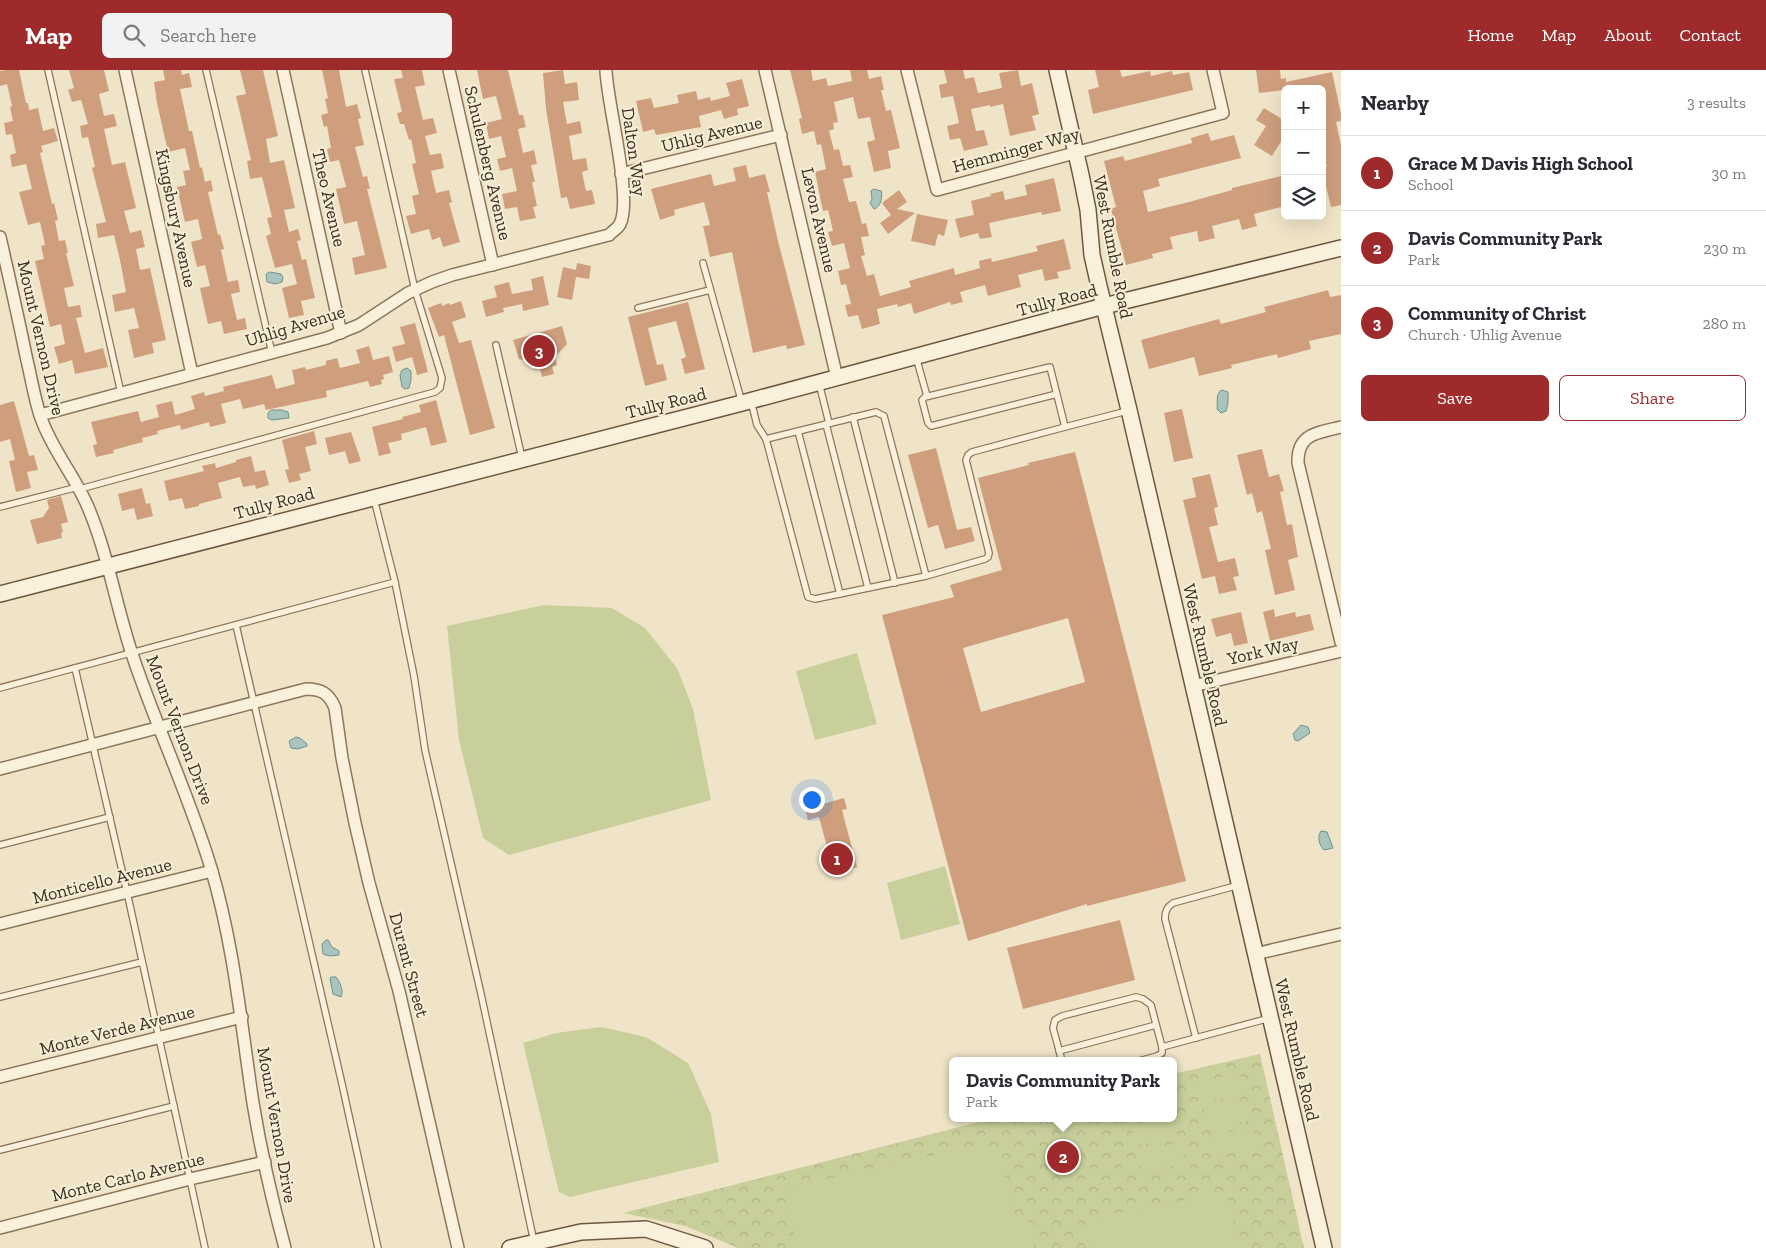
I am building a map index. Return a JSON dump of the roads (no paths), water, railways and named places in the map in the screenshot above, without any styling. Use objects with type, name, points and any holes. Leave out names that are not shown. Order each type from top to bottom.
[{"type":"street","name":"Kingsbury Avenue","points":[[125,70],[192,374]]},
{"type":"street","name":"Theo Avenue","points":[[283,70],[341,333]]},
{"type":"street","name":"Schulenberg Avenue","points":[[450,70],[493,264]]},
{"type":"street","name":"Dalton Way","points":[[606,70],[607,88],[621,174],[624,210],[620,224],[609,235]]},
{"type":"street","name":"Levon Avenue","points":[[765,70],[837,378]]},
{"type":"street","name":"Hemminger Way","points":[[907,70],[937,190],[1223,113],[1213,70]]},
{"type":"street","name":"West Rumble Road","points":[[1057,70],[1088,210],[1092,254],[1324,1248]]},
{"type":"street","name":"Uhlig Avenue","points":[[621,174],[781,135]]},
{"type":"street","name":"Uhlig Avenue","points":[[40,415],[341,333],[359,325],[415,290],[452,275],[609,235]]},
{"type":"street","name":"Mount Vernon Drive","points":[[0,237],[40,415],[54,449],[79,488],[88,507],[108,566],[132,652],[159,729],[180,776],[212,871],[233,963],[254,1106],[275,1212],[285,1248]]},
{"type":"street","name":"Tully Road","points":[[0,594],[522,458],[746,402],[1104,306],[1341,248]]},
{"type":"street","points":[[1341,427],[1312,434],[1302,444],[1298,455],[1298,463],[1341,642]]},
{"type":"street","name":"York Way","points":[[1193,686],[1341,651]]},
{"type":"street","name":"Durant Street","points":[[255,703],[306,689],[314,689],[324,693],[332,700],[335,708],[342,758],[355,823],[369,883],[399,991],[458,1248]]},
{"type":"street","points":[[0,770],[255,703]]},
{"type":"street","name":"Monticello Avenue","points":[[0,924],[212,871]]},
{"type":"street","points":[[1255,954],[1341,934]]},
{"type":"street","name":"Monte Verde Avenue","points":[[0,1077],[242,1017]]},
{"type":"street","name":"Monte Carlo Avenue","points":[[0,1228],[190,1179],[265,1162]]},
{"type":"street","points":[[510,1248],[541,1243],[581,1232],[646,1229],[705,1248]]},
{"type":"lane","points":[[48,70],[120,393]]},
{"type":"lane","points":[[206,70],[272,352]]},
{"type":"lane","points":[[0,507],[79,488],[435,392],[440,388],[442,378],[415,290],[365,70]]},
{"type":"lane","points":[[703,263],[746,402],[766,439],[808,597],[815,599],[895,583],[985,559],[989,553],[966,460],[968,455],[972,452],[1129,410]]},
{"type":"lane","points":[[638,308],[710,290]]},
{"type":"lane","points":[[496,345],[522,458]]},
{"type":"lane","points":[[916,357],[927,396]]},
{"type":"lane","points":[[1057,394],[931,426],[928,423],[922,400],[927,396],[1050,367],[1057,394],[1065,427]]},
{"type":"lane","points":[[819,382],[868,588]]},
{"type":"lane","points":[[766,439],[876,412],[884,416],[926,576]]},
{"type":"lane","points":[[853,417],[895,583]]},
{"type":"lane","points":[[798,431],[840,594]]},
{"type":"lane","points":[[374,497],[395,582],[414,676],[425,750],[541,1243]]},
{"type":"lane","points":[[0,688],[395,582]]},
{"type":"lane","points":[[236,625],[378,1248]]},
{"type":"lane","points":[[75,668],[127,892],[205,1248]]},
{"type":"lane","points":[[0,845],[110,817]]},
{"type":"lane","points":[[1196,1038],[1165,919],[1165,912],[1168,906],[1173,903],[1239,885]]},
{"type":"lane","points":[[0,997],[142,962]]},
{"type":"lane","points":[[1061,1057],[1053,1028],[1055,1020],[1062,1016],[1136,997],[1143,999],[1151,1005],[1162,1048],[1162,1053],[1153,1057]]},
{"type":"lane","points":[[1162,1048],[1270,1018]]},
{"type":"lane","points":[[1059,1051],[1156,1025]]},
{"type":"lane","points":[[0,1150],[174,1106]]},
{"type":"water","points":[[874,189],[881,191],[882,196],[880,204],[874,209],[870,203],[872,199],[871,191]]},
{"type":"water","points":[[270,272],[281,274],[283,277],[282,282],[275,284],[267,282],[266,274]]},
{"type":"water","points":[[407,368],[411,371],[411,380],[409,388],[405,389],[402,387],[400,375],[402,370]]},
{"type":"water","points":[[1222,390],[1228,392],[1228,403],[1226,411],[1221,413],[1217,409],[1217,398],[1218,393]]},
{"type":"water","points":[[271,410],[288,412],[289,418],[272,420],[268,418],[268,413]]},
{"type":"water","points":[[1301,725],[1308,727],[1310,733],[1298,741],[1295,740],[1293,734]]},
{"type":"water","points":[[296,737],[300,738],[307,746],[298,749],[291,748],[289,741]]},
{"type":"water","points":[[1321,831],[1327,832],[1333,848],[1324,850],[1322,848],[1319,838]]},
{"type":"water","points":[[326,940],[339,951],[339,955],[330,956],[323,954],[322,944]]},
{"type":"water","points":[[331,977],[336,977],[339,981],[342,989],[341,997],[333,994]]},
{"type":"place","name":"Community of Christ","points":[[539,351]]},
{"type":"place","name":"Grace M Davis High School","points":[[837,859]]},
{"type":"place","name":"Davis Community Park","points":[[1063,1157]]}]
